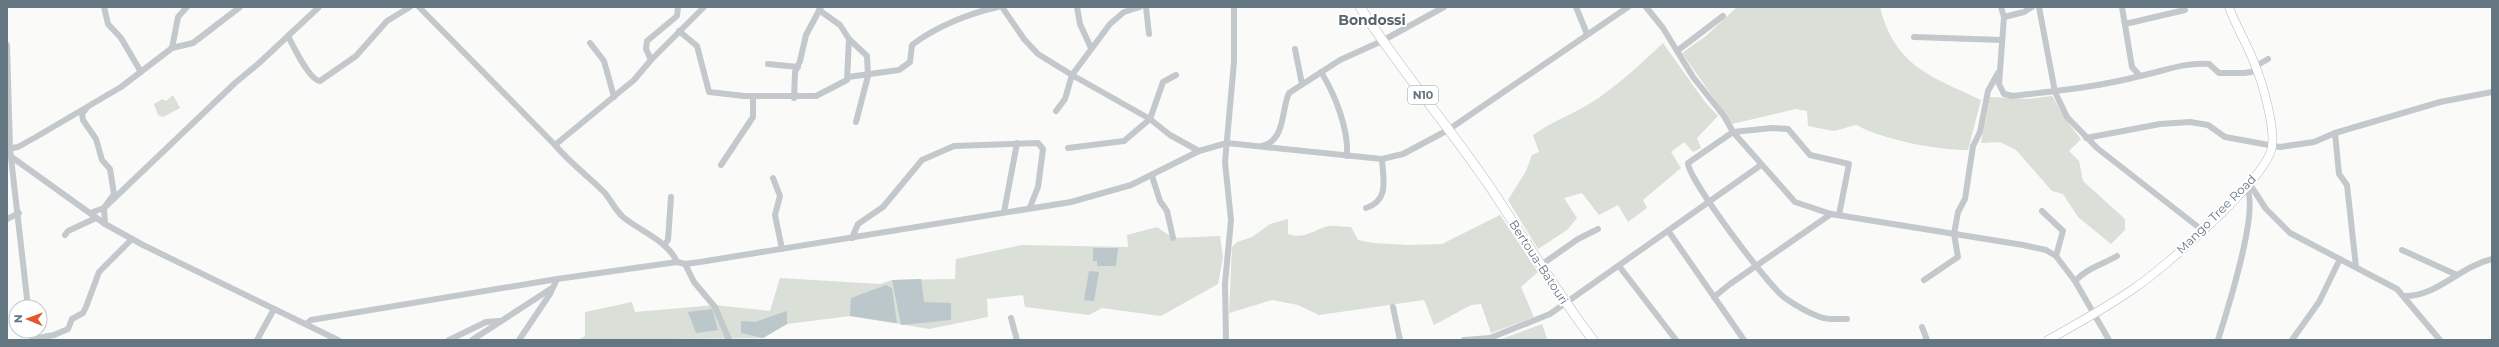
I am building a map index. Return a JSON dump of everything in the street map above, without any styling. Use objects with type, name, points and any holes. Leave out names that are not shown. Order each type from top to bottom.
[{"type":"highway","name":"N10","points":[[1360,7],[1382,42],[1448,130]]},
{"type":"highway","name":"Bertoua-Batouri","points":[[1448,130],[1487,183],[1566,304],[1593,340]]},
{"type":"main road","name":"Mango Tree Road","points":[[2048,340],[2094,315],[2136,287],[2202,230],[2248,185],[2264,165],[2272,147],[2269,117],[2256,68],[2229,7]]},
{"type":"street","points":[[104,7],[108,24],[121,38],[141,72]]},
{"type":"street","points":[[172,48],[178,17],[187,7]]},
{"type":"street","points":[[9,149],[36,137],[122,87],[172,48],[193,43],[240,7]]},
{"type":"street","points":[[90,213],[104,208],[235,83],[318,7]]},
{"type":"street","points":[[288,36],[309,73],[314,79],[320,82],[356,56],[387,21],[410,7]]},
{"type":"street","points":[[419,7],[574,166],[606,194],[622,216],[664,245],[674,254],[678,262]]},
{"type":"street","points":[[651,60],[646,49],[647,41],[677,16],[678,7]]},
{"type":"street","points":[[555,145],[634,80],[651,60],[704,7]]},
{"type":"street","points":[[848,77],[868,76],[899,70],[910,62],[912,45],[922,37],[981,11],[998,7]]},
{"type":"street","points":[[1002,7],[1024,39],[1038,54],[1072,76],[1150,119],[1170,135],[1199,151]]},
{"type":"street","points":[[1077,7],[1080,24],[1091,48]]},
{"type":"street","points":[[1146,7],[1149,34]]},
{"type":"street","points":[[1226,340],[1225,284],[1231,220],[1226,162],[1234,62],[1234,7]]},
{"type":"street","points":[[1259,147],[1275,139],[1280,129],[1285,101],[1289,93],[1340,60],[1382,42],[1443,7]]},
{"type":"street","points":[[1576,7],[1587,34]]},
{"type":"street","points":[[306,324],[311,320],[557,279],[678,262],[685,264],[852,238],[1030,207],[1071,202],[1131,185],[1152,176],[1199,151],[1227,143],[1382,159],[1403,154],[1448,130],[1628,7]]},
{"type":"street","points":[[1646,7],[1677,51],[1693,77],[1724,116],[1733,132],[1795,202],[1831,214],[2034,248],[2056,256],[2075,281],[2109,340]]},
{"type":"street","points":[[2001,7],[2004,16],[1999,84],[2004,94],[2013,96],[2055,92],[2140,76],[2164,68],[2199,63],[2209,64],[2219,72],[2244,73],[2256,68],[2268,59]]},
{"type":"street","points":[[2004,16],[2024,12],[2032,7]]},
{"type":"street","points":[[2039,7],[2055,92],[2064,113],[2086,138],[2202,230]]},
{"type":"street","points":[[2122,7],[2132,67],[2140,76]]},
{"type":"street","points":[[794,98],[795,72],[798,67],[806,35],[820,8],[840,25],[849,39],[867,56],[868,76],[856,122]]},
{"type":"street","points":[[1056,111],[1065,99],[1072,76],[1091,48],[1110,24],[1124,12],[1137,8]]},
{"type":"street","points":[[2125,24],[2185,10]]},
{"type":"street","points":[[1677,51],[1723,16]]},
{"type":"street","points":[[679,32],[697,46],[709,92],[794,98],[816,96],[844,83],[848,77],[849,39]]},
{"type":"street","points":[[1914,37],[2002,40]]},
{"type":"street","points":[[590,44],[604,61],[614,97]]},
{"type":"street","points":[[7,45],[9,149],[13,158],[27,299]]},
{"type":"street","points":[[1295,49],[1302,84]]},
{"type":"street","points":[[768,64],[798,67]]},
{"type":"street","points":[[1321,72],[1328,83],[1348,139],[1347,156]]},
{"type":"street","points":[[1924,280],[1958,257],[1954,234],[1958,212],[1965,199],[1973,146],[1980,132],[1988,91],[1999,72]]},
{"type":"street","points":[[1068,148],[1124,141],[1150,119],[1163,82],[1176,75]]},
{"type":"street","points":[[2086,138],[2160,124],[2190,122],[2208,125],[2225,137],[2240,138],[2272,147],[2314,142],[2335,133],[2440,102],[2492,92]]},
{"type":"street","points":[[721,165],[753,117],[753,96]]},
{"type":"street","points":[[87,106],[82,114],[83,120],[96,138],[102,160],[110,169],[114,194],[104,208],[105,224]]},
{"type":"street","points":[[1839,215],[1850,166],[1848,163],[1810,155],[1792,132],[1785,128],[1757,128],[1733,132],[1688,164],[1710,202],[1755,266],[1784,297],[1820,318],[1847,319]]},
{"type":"street","points":[[2335,133],[2339,174],[2347,185],[2356,267]]},
{"type":"street","points":[[1275,139],[1279,148]]},
{"type":"street","points":[[1004,212],[1017,143]]},
{"type":"street","points":[[852,238],[858,224],[883,207],[922,160],[954,146],[1038,143],[1043,149],[1038,187],[1030,207]]},
{"type":"street","points":[[13,158],[105,224],[132,239],[338,340]]},
{"type":"street","points":[[1366,208],[1378,203],[1382,198],[1382,159]]},
{"type":"street","points":[[1464,340],[1489,339],[1550,314],[1669,232],[1761,165]]},
{"type":"street","points":[[1152,176],[1160,201],[1167,211],[1173,238]]},
{"type":"street","points":[[773,178],[780,196],[776,215],[782,249]]},
{"type":"street","points":[[2248,185],[2266,209],[2290,233],[2393,286],[2405,296],[2440,340]]},
{"type":"street","points":[[2218,340],[2240,267],[2250,196],[2248,185]]},
{"type":"street","points":[[664,245],[668,240],[671,197]]},
{"type":"street","points":[[2042,211],[2062,231],[2056,256]]},
{"type":"street","points":[[7,219],[19,213]]},
{"type":"street","points":[[1714,297],[1755,266],[1831,214]]},
{"type":"street","points":[[65,235],[68,231],[96,218]]},
{"type":"street","points":[[1541,266],[1578,239],[1598,229]]},
{"type":"street","points":[[1669,232],[1744,340]]},
{"type":"street","points":[[33,340],[54,335],[68,329],[72,319],[83,312],[86,307],[99,272],[132,239]]},
{"type":"street","points":[[2402,250],[2457,275]]},
{"type":"street","points":[[2075,281],[2094,266],[2101,265],[2117,256]]},
{"type":"street","points":[[2292,340],[2319,302],[2340,259]]},
{"type":"street","points":[[2405,296],[2425,294],[2457,275],[2492,259]]},
{"type":"street","points":[[685,264],[694,282],[715,307],[729,340]]},
{"type":"street","points":[[1619,266],[1676,340]]},
{"type":"street","points":[[519,340],[554,288],[557,279]]},
{"type":"street","points":[[472,340],[554,288]]},
{"type":"street","points":[[1393,307],[1400,340]]},
{"type":"street","points":[[257,340],[274,309]]},
{"type":"street","points":[[1011,318],[1017,340]]},
{"type":"street","points":[[449,340],[486,322],[501,321]]},
{"type":"street","points":[[1922,327],[1927,340]]},
{"type":"shaded area","points":[[1737,7],[1880,7],[1887,27],[1895,43],[1905,56],[1917,67],[1931,76],[1981,100],[1968,150],[1955,150],[1926,146],[1896,140],[1856,125],[1834,131],[1808,126],[1807,111],[1796,109],[1732,124],[1682,53],[1706,36]]},
{"type":"shaded area","points":[[1663,43],[1705,102],[1718,116],[1697,138],[1701,148],[1693,152],[1684,142],[1671,152],[1681,168],[1643,200],[1647,208],[1628,222],[1618,205],[1599,215],[1582,193],[1564,198],[1577,218],[1567,230],[1538,249],[1508,200],[1526,171],[1532,155],[1539,152],[1533,135],[1600,97]]},
{"type":"shaded area","points":[[173,95],[180,108],[163,117],[158,115],[154,104],[162,99],[166,101]]},
{"type":"shaded area","points":[[2052,96],[2069,124],[2081,139],[2069,151],[2079,161],[2083,181],[2125,219],[2125,230],[2111,244],[2078,217],[2063,194],[2052,191],[2016,150],[2000,142],[1981,143],[1990,97],[2028,99]]},
{"type":"shaded area","points":[[1500,215],[1538,272],[1521,287],[1534,317],[1491,333],[1481,304],[1471,305],[1434,325],[1424,300],[1319,315],[1298,305],[1272,300],[1229,313],[1232,247],[1237,242],[1252,237],[1270,224],[1288,219],[1288,234],[1294,236],[1309,234],[1328,226],[1337,226],[1351,227],[1358,240],[1373,243],[1408,245],[1442,244]]},
{"type":"shaded area","points":[[1157,227],[1173,238],[1220,236],[1223,257],[1218,284],[1161,316],[1102,308],[1089,315],[1025,307],[1023,295],[987,299],[988,317],[929,329],[850,316],[787,324],[763,338],[578,340],[585,336],[585,312],[632,302],[635,312],[715,305],[770,311],[780,278],[880,284],[892,280],[955,279],[956,259],[1022,245],[1128,247],[1127,235]]},
{"type":"shaded area","points":[[1093,248],[1118,248],[1116,266],[1097,266],[1097,261],[1093,261]]},
{"type":"shaded area","points":[[1089,271],[1099,272],[1094,301],[1084,300]]},
{"type":"shaded area","points":[[921,279],[924,302],[951,303],[951,320],[901,325],[892,280]]},
{"type":"shaded area","points":[[886,285],[892,288],[897,323],[850,316],[851,298]]},
{"type":"shaded area","points":[[712,309],[718,330],[696,333],[688,312]]},
{"type":"shaded area","points":[[787,311],[787,324],[763,338],[741,333],[741,321],[755,322]]},
{"type":"shaded area","points":[[1542,324],[1547,338],[1545,340],[1499,340]]},
{"type":"district","name":"Bondossi","points":[[1372,20]]}]
